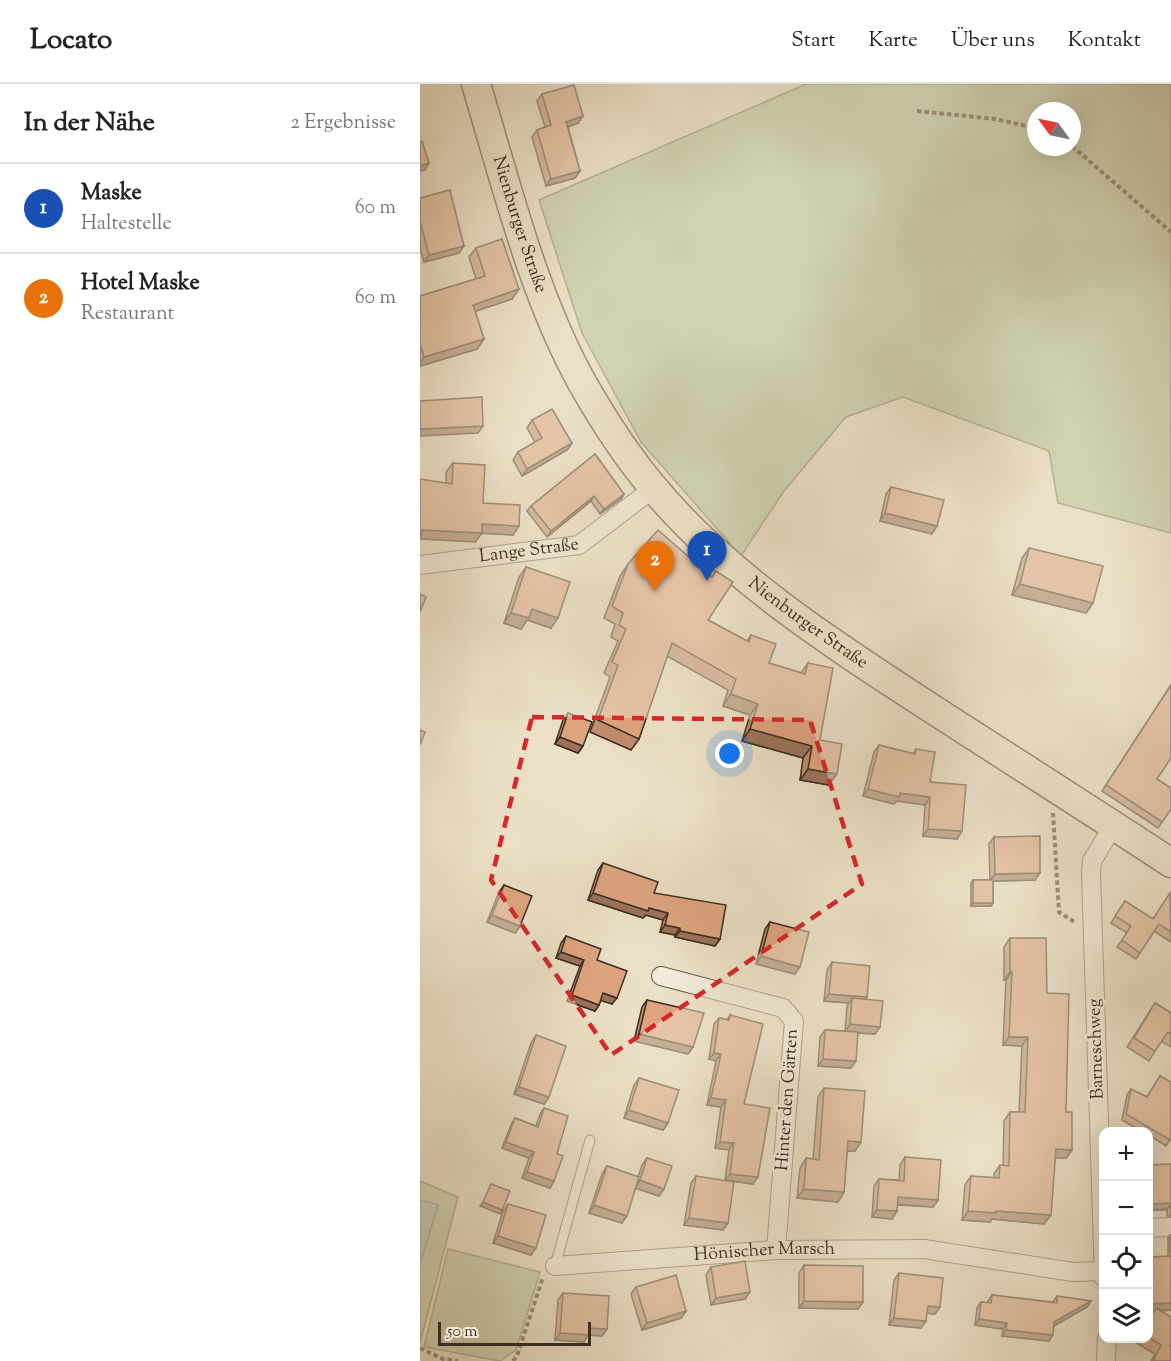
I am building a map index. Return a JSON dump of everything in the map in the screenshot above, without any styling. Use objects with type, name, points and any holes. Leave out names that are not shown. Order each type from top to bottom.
[{"type":"main road","name":"Nienburger Straße","points":[[476,84],[527,252],[562,340],[583,384],[607,425],[654,488],[696,533],[799,619],[908,693],[1171,862]]},
{"type":"street","name":"Lange Straße","points":[[420,565],[579,545],[654,488]]},
{"type":"street","name":"Barneschweg","points":[[1101,1181],[1091,873],[1092,861],[1113,826]]},
{"type":"street","name":"Hinter den Gärten","points":[[661,976],[783,1008],[794,1021],[776,1250]]},
{"type":"street","points":[[1153,1228],[1171,1227]]},
{"type":"street","name":"Hönischer Marsch","points":[[555,1266],[776,1250],[924,1249],[1073,1272],[1099,1271]]},
{"type":"street","points":[[1106,1361],[1107,1343]]},
{"type":"lane","points":[[555,1266],[590,1140]]},
{"type":"path","points":[[917,111],[995,119],[1027,126]]},
{"type":"path","points":[[1081,154],[1171,232]]},
{"type":"path","points":[[1052,807],[1059,912],[1078,925]]},
{"type":"path","points":[[513,1361],[517,1356],[543,1277],[555,1266]]},
{"type":"path","points":[[420,1348],[443,1359],[458,1361]]},
{"type":"highlighted area","points":[[532,717],[810,720],[862,884],[611,1055],[491,880]]},
{"type":"green space","points":[[806,84],[1171,84],[1171,533],[1058,503],[1049,451],[903,397],[846,417],[784,491],[741,556],[641,442],[582,333],[539,200]]},
{"type":"green space","points":[[420,1181],[458,1197],[420,1343],[420,1263],[438,1206],[420,1200]]},
{"type":"green space","points":[[448,1249],[540,1272],[516,1350],[500,1361],[424,1347]]},
{"type":"water","points":[[420,1200],[438,1205],[420,1263]]},
{"type":"building","points":[[574,85],[583,116],[566,122],[580,171],[551,179],[537,130],[551,125],[542,94]]},
{"type":"building","points":[[422,141],[429,163],[420,166],[420,142]]},
{"type":"building","points":[[450,190],[464,246],[429,255],[420,221],[420,198]]},
{"type":"building","points":[[502,239],[519,289],[473,305],[484,339],[424,357],[420,344],[420,296],[485,276],[476,248]]},
{"type":"building","points":[[482,397],[483,426],[420,429],[420,401]]},
{"type":"building","points":[[552,409],[572,443],[527,469],[518,452],[542,438],[532,420]]},
{"type":"building","points":[[595,454],[624,494],[604,509],[594,496],[551,531],[531,506]]},
{"type":"building","points":[[453,463],[485,465],[483,503],[520,505],[519,526],[482,524],[482,533],[422,530],[420,538],[420,479],[452,484]]},
{"type":"building","points":[[891,487],[944,500],[937,526],[885,513]]},
{"type":"building","points":[[658,530],[712,577],[716,571],[733,582],[708,620],[749,642],[751,635],[776,644],[769,663],[805,674],[808,663],[833,668],[820,740],[842,744],[837,774],[808,769],[812,746],[750,729],[758,704],[731,694],[736,679],[672,643],[639,739],[598,720],[618,665],[612,662],[626,629],[619,625],[623,613],[612,606],[628,564]]},
{"type":"building","points":[[1029,548],[1103,566],[1093,603],[1020,584]]},
{"type":"building","points":[[526,567],[570,582],[558,618],[532,609],[529,618],[511,613]]},
{"type":"building","points":[[420,594],[426,597],[420,612]]},
{"type":"building","points":[[1171,685],[1171,758],[1157,779],[1171,788],[1171,809],[1162,822],[1106,785]]},
{"type":"building","points":[[568,713],[592,722],[583,746],[560,737]]},
{"type":"building","points":[[420,730],[425,732],[420,745]]},
{"type":"building","points":[[879,745],[915,754],[916,749],[935,752],[930,782],[966,785],[962,831],[928,829],[930,797],[900,793],[899,797],[868,789]]},
{"type":"building","points":[[1040,836],[1040,873],[995,874],[994,837]]},
{"type":"building","points":[[603,863],[658,882],[654,893],[726,905],[720,939],[680,931],[680,928],[665,925],[668,913],[649,908],[648,911],[593,893]]},
{"type":"building","points":[[973,880],[993,880],[993,903],[973,903]]},
{"type":"building","points":[[504,885],[532,896],[520,926],[492,915]]},
{"type":"building","points":[[1170,893],[1171,932],[1159,924],[1140,953],[1122,940],[1131,926],[1115,916],[1125,901],[1153,919]]},
{"type":"building","points":[[770,922],[809,932],[800,967],[761,956]]},
{"type":"building","points":[[566,936],[601,949],[597,960],[627,971],[617,998],[603,993],[599,1005],[572,995],[584,960],[561,952]]},
{"type":"building","points":[[1010,938],[1046,938],[1047,993],[1069,994],[1066,1112],[1072,1112],[1072,1150],[1056,1149],[1051,1215],[968,1211],[971,1176],[999,1178],[1000,1165],[1009,1166],[1010,1112],[1025,1112],[1028,1037],[1009,1037],[1012,972],[1010,972]]},
{"type":"building","points":[[832,962],[870,966],[867,997],[829,994]]},
{"type":"building","points":[[852,998],[883,1001],[880,1027],[850,1024]]},
{"type":"building","points":[[647,1000],[704,1013],[693,1047],[639,1034]]},
{"type":"building","points":[[1155,1003],[1171,1013],[1171,1034],[1168,1032],[1155,1051],[1134,1038]]},
{"type":"building","points":[[730,1015],[763,1024],[744,1104],[770,1108],[758,1177],[730,1174],[734,1143],[720,1142],[726,1100],[711,1098],[721,1054],[714,1053],[719,1018],[729,1020]]},
{"type":"building","points":[[825,1030],[858,1032],[856,1061],[823,1059]]},
{"type":"building","points":[[536,1035],[566,1046],[549,1097],[519,1087]]},
{"type":"building","points":[[1160,1076],[1171,1082],[1170,1140],[1153,1130],[1153,1127],[1148,1127],[1126,1114],[1131,1089],[1147,1097]]},
{"type":"building","points":[[639,1078],[679,1090],[668,1123],[629,1110]]},
{"type":"building","points":[[824,1088],[865,1091],[861,1142],[848,1141],[844,1192],[804,1189],[806,1158],[819,1160]]},
{"type":"building","points":[[544,1108],[568,1116],[557,1154],[563,1156],[554,1181],[527,1172],[534,1152],[506,1142],[515,1118],[538,1127]]},
{"type":"building","points":[[905,1157],[941,1160],[938,1200],[898,1197],[897,1211],[877,1210],[879,1179],[904,1181]]},
{"type":"building","points":[[647,1158],[672,1166],[664,1189],[640,1180]]},
{"type":"building","points":[[1171,1164],[1171,1203],[1153,1204],[1153,1165]]},
{"type":"building","points":[[607,1166],[639,1177],[627,1216],[594,1205]]},
{"type":"building","points":[[696,1176],[734,1182],[728,1223],[689,1218]]},
{"type":"building","points":[[491,1184],[510,1191],[502,1210],[483,1202]]},
{"type":"building","points":[[508,1204],[546,1215],[536,1248],[498,1236]]},
{"type":"building","points":[[1171,1256],[1171,1303],[1153,1304],[1153,1257]]},
{"type":"building","points":[[745,1261],[750,1292],[716,1298],[711,1267]]},
{"type":"building","points":[[804,1265],[863,1266],[863,1302],[804,1301]]},
{"type":"building","points":[[899,1273],[943,1278],[940,1307],[928,1306],[926,1321],[894,1318]]},
{"type":"building","points":[[676,1275],[686,1311],[647,1323],[636,1287]]},
{"type":"building","points":[[563,1293],[609,1296],[607,1329],[589,1328],[589,1335],[560,1333]]},
{"type":"building","points":[[992,1295],[1057,1303],[1057,1296],[1091,1301],[1054,1322],[1053,1335],[1006,1330],[1007,1323],[979,1319],[981,1302],[991,1303]]},
{"type":"building","points":[[1156,1308],[1171,1317],[1171,1361],[1153,1361],[1161,1345],[1153,1340],[1153,1313]]},
{"type":"place","name":"Maske","points":[[707,581]]},
{"type":"place","name":"Hotel Maske","points":[[655,591]]}]
